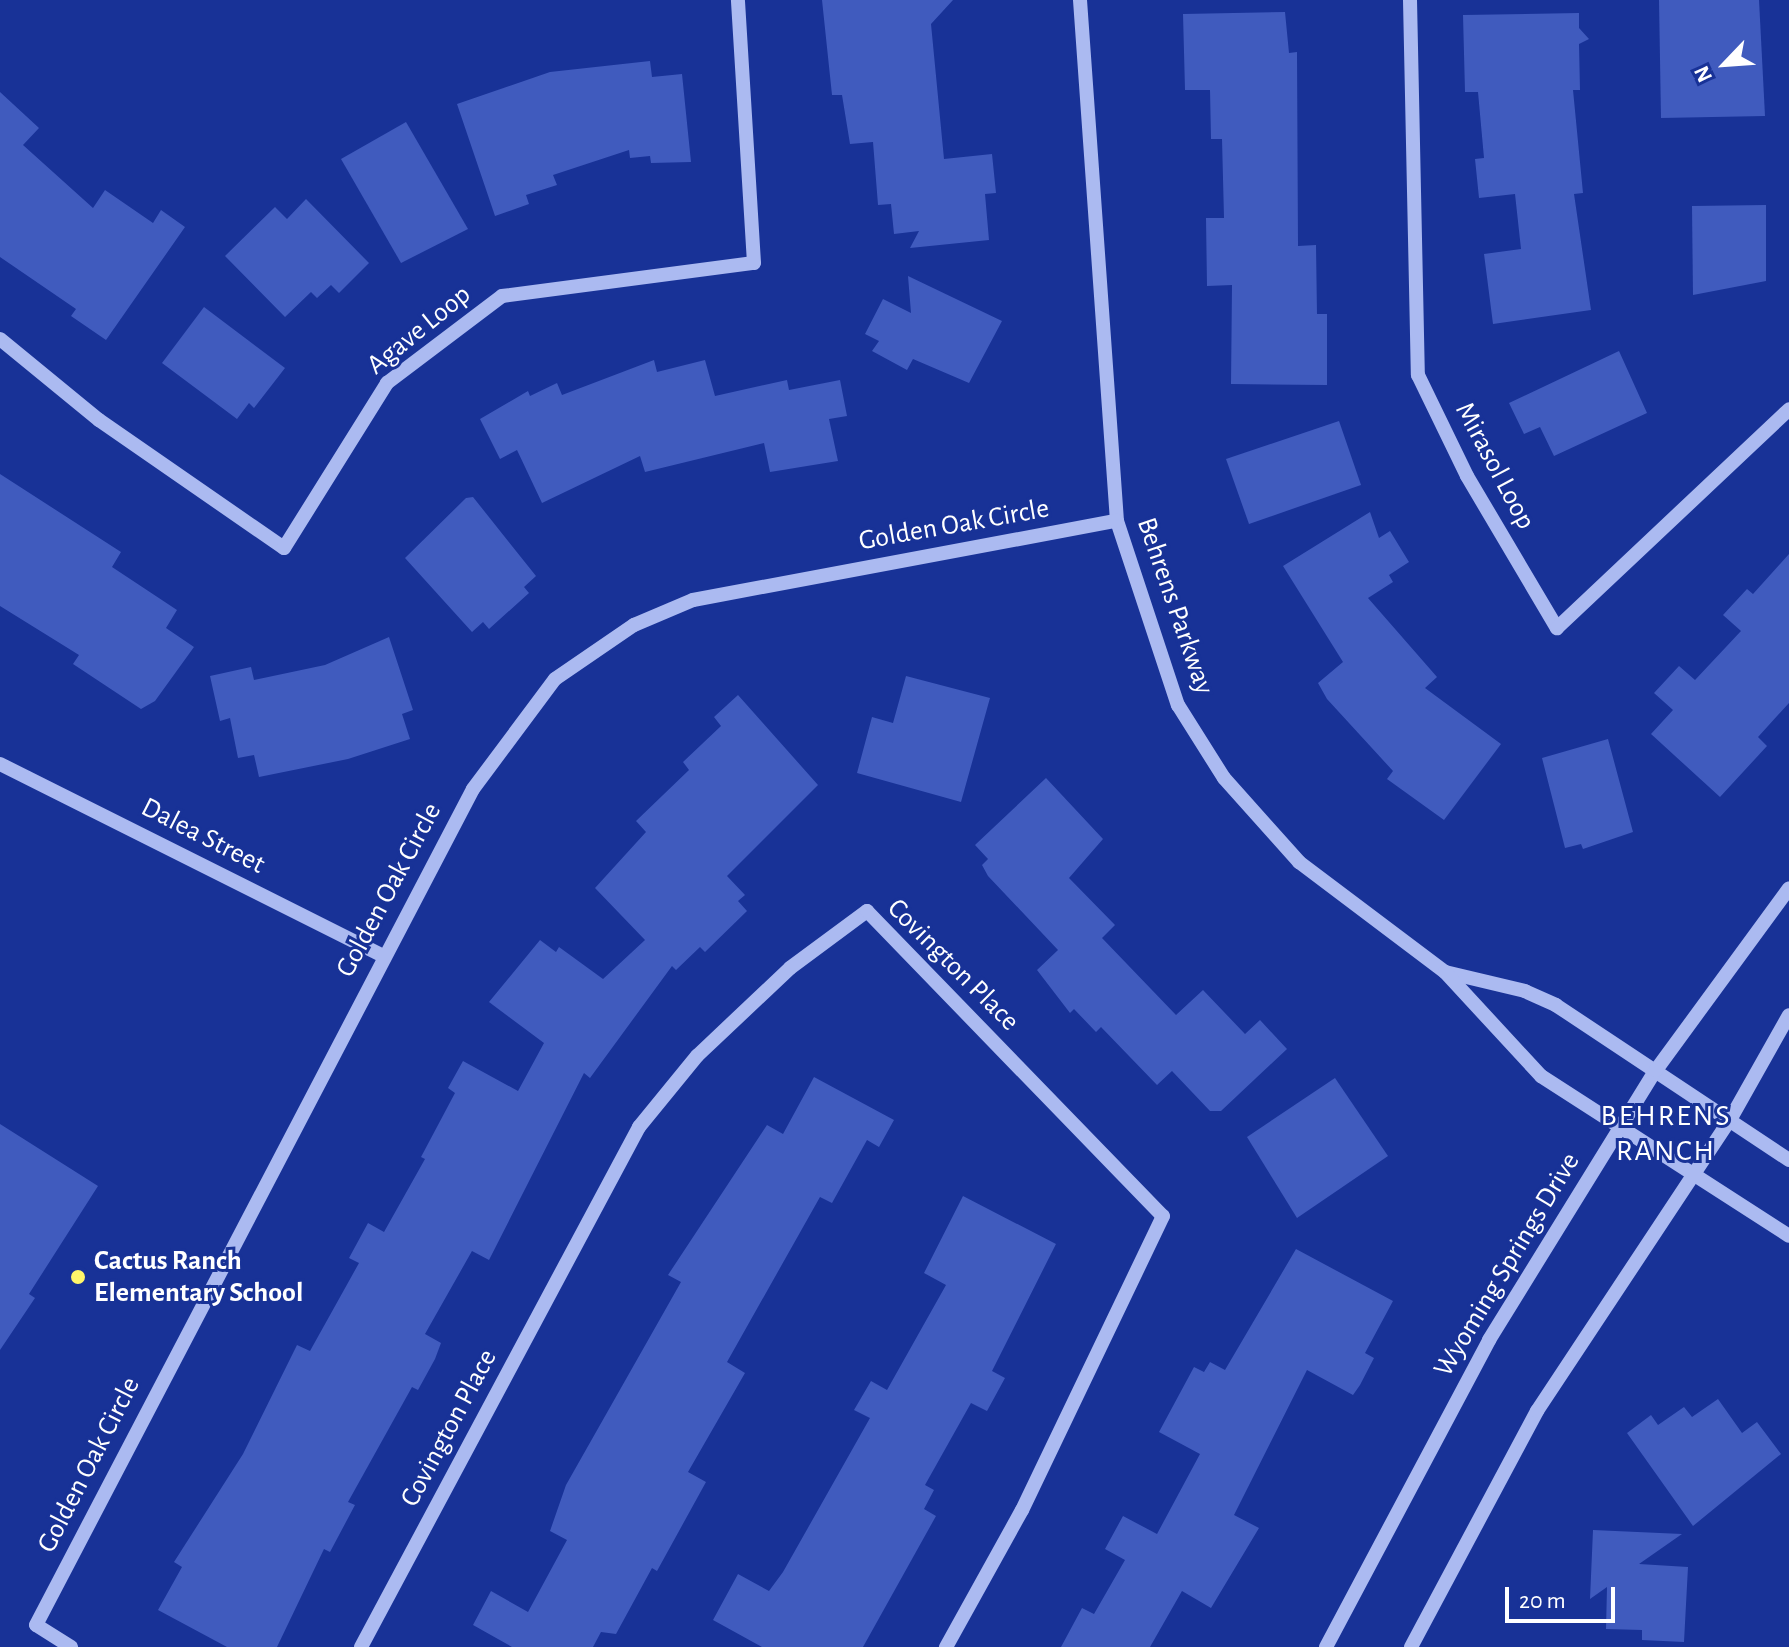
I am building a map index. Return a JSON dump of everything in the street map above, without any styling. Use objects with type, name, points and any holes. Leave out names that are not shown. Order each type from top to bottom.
[{"type":"street","name":"Agave Loop","points":[[0,339],[99,420],[284,548],[387,383],[502,296],[754,263],[738,0]]},
{"type":"street","name":"Behrens Parkway","points":[[1080,0],[1117,521],[1178,705],[1224,778],[1299,862],[1445,972],[1541,1076],[1622,1125],[1789,1236]]},
{"type":"street","name":"Mirasol Loop","points":[[1410,0],[1418,375],[1467,476],[1557,628],[1789,409]]},
{"type":"street","name":"Golden Oak Circle","points":[[71,1647],[36,1625],[382,955],[473,789],[555,679],[634,625],[693,600],[1117,521]]},
{"type":"street","name":"Dalea Street","points":[[0,764],[382,955]]},
{"type":"street","name":"Wyoming Springs Drive","points":[[1326,1647],[1489,1340],[1656,1070],[1789,888]]},
{"type":"street","name":"Covington Place","points":[[361,1647],[639,1127],[697,1056],[790,968],[867,911],[1163,1216],[1022,1510],[946,1647]]},
{"type":"street","name":"Behrens Parkway","points":[[1445,972],[1525,991],[1556,1005],[1731,1118],[1789,1160]]},
{"type":"street","points":[[1411,1647],[1537,1411],[1731,1118],[1789,1015]]},
{"type":"building","points":[[822,0],[953,0],[931,24],[944,159],[992,154],[996,193],[985,194],[989,240],[910,248],[919,231],[894,234],[891,204],[878,205],[873,142],[850,144],[842,95],[832,95]]},
{"type":"building","points":[[1659,0],[1759,0],[1765,116],[1661,118]]},
{"type":"building","points":[[1285,12],[1289,53],[1297,52],[1298,246],[1316,245],[1317,314],[1327,314],[1327,385],[1231,384],[1232,285],[1207,286],[1206,218],[1224,218],[1222,139],[1211,139],[1210,90],[1185,90],[1183,14]]},
{"type":"building","points":[[1579,13],[1579,28],[1589,39],[1579,44],[1580,90],[1573,90],[1583,193],[1574,194],[1591,310],[1493,324],[1484,254],[1521,249],[1515,194],[1479,198],[1475,159],[1484,158],[1478,92],[1465,92],[1463,15]]},
{"type":"building","points":[[650,61],[652,77],[682,74],[691,162],[651,163],[650,156],[630,158],[629,150],[553,175],[557,185],[526,195],[529,204],[495,216],[457,104],[550,72]]},
{"type":"building","points":[[0,92],[39,128],[23,145],[93,208],[105,190],[153,223],[161,210],[185,227],[106,340],[71,316],[76,309],[0,257]]},
{"type":"building","points":[[406,122],[468,229],[401,263],[341,159]]},
{"type":"building","points":[[306,199],[369,263],[339,293],[331,285],[317,298],[311,292],[285,317],[225,256],[275,207],[287,219]]},
{"type":"building","points":[[1766,205],[1766,281],[1693,295],[1692,206]]},
{"type":"building","points":[[908,276],[1002,321],[969,383],[913,359],[907,370],[872,351],[879,341],[865,334],[883,299],[911,313]]},
{"type":"building","points":[[204,307],[285,368],[254,408],[249,403],[237,419],[162,363]]},
{"type":"building","points":[[1619,351],[1647,413],[1554,456],[1540,427],[1524,434],[1509,403]]},
{"type":"building","points":[[654,360],[657,372],[705,360],[715,396],[787,380],[789,390],[840,380],[847,416],[829,419],[838,461],[770,472],[764,443],[645,472],[640,456],[542,503],[517,450],[500,459],[480,419],[528,391],[530,396],[557,383],[562,395]]},
{"type":"building","points":[[1339,421],[1361,485],[1249,524],[1226,459]]},
{"type":"building","points":[[0,474],[121,552],[112,567],[177,610],[166,628],[194,647],[155,701],[141,709],[73,664],[79,655],[0,606]]},
{"type":"building","points":[[473,497],[536,576],[524,587],[529,593],[489,629],[483,622],[472,632],[405,558],[466,498]]},
{"type":"building","points":[[1370,512],[1379,538],[1390,531],[1409,562],[1389,575],[1393,582],[1368,598],[1437,677],[1425,688],[1501,744],[1444,820],[1387,779],[1393,771],[1327,699],[1318,683],[1343,662],[1283,566]]},
{"type":"building","points":[[1789,554],[1789,703],[1758,737],[1767,746],[1720,797],[1651,734],[1673,710],[1654,693],[1679,666],[1695,680],[1741,631],[1723,615],[1747,589],[1753,594]]},
{"type":"building","points":[[389,637],[413,710],[402,714],[410,739],[348,759],[259,777],[254,755],[238,758],[230,718],[220,721],[210,676],[251,667],[254,680],[325,665]]},
{"type":"building","points":[[906,676],[990,698],[961,802],[857,773],[872,717],[893,723]]},
{"type":"building","points":[[738,695],[818,785],[727,876],[745,895],[738,901],[747,911],[705,952],[700,947],[676,970],[672,966],[590,1078],[584,1073],[489,1260],[472,1251],[425,1334],[441,1343],[435,1359],[418,1390],[412,1387],[348,1502],[355,1505],[330,1552],[324,1549],[277,1647],[227,1647],[158,1610],[182,1567],[174,1562],[243,1454],[297,1345],[310,1351],[359,1263],[349,1258],[368,1223],[384,1232],[425,1159],[421,1157],[455,1093],[448,1088],[463,1061],[518,1091],[544,1043],[489,1002],[540,940],[556,952],[559,947],[603,979],[645,940],[595,888],[646,832],[636,821],[689,770],[683,762],[721,726],[714,717]]},
{"type":"building","points":[[1608,739],[1633,832],[1583,849],[1581,844],[1565,848],[1542,758]]},
{"type":"building","points":[[1046,778],[1103,839],[1069,878],[1115,925],[1102,938],[1176,1015],[1203,990],[1245,1034],[1260,1020],[1287,1049],[1221,1111],[1210,1111],[1172,1071],[1157,1085],[1101,1027],[1096,1032],[1074,1009],[1070,1013],[1037,970],[1058,950],[988,876],[982,865],[988,859],[975,845]]},
{"type":"building","points":[[814,1077],[894,1120],[879,1147],[867,1140],[832,1203],[820,1197],[727,1362],[745,1373],[688,1472],[706,1482],[657,1571],[652,1568],[616,1634],[601,1632],[593,1647],[512,1647],[473,1625],[491,1591],[528,1612],[567,1540],[550,1531],[566,1485],[681,1282],[668,1275],[767,1125],[783,1134]]},
{"type":"building","points":[[1335,1078],[1388,1156],[1297,1218],[1247,1137]]},
{"type":"building","points":[[0,1124],[98,1186],[29,1294],[35,1298],[0,1350]]},
{"type":"building","points":[[963,1196],[1056,1244],[992,1371],[1005,1378],[987,1411],[971,1403],[925,1485],[934,1490],[924,1509],[936,1516],[863,1647],[762,1647],[713,1620],[738,1574],[769,1591],[783,1572],[870,1418],[854,1410],[871,1381],[887,1390],[946,1285],[924,1273]]},
{"type":"building","points":[[1296,1249],[1393,1301],[1365,1353],[1374,1358],[1360,1385],[1353,1395],[1307,1370],[1234,1515],[1259,1528],[1211,1608],[1182,1591],[1150,1647],[1061,1647],[1082,1608],[1094,1614],[1125,1560],[1105,1549],[1123,1516],[1157,1534],[1200,1454],[1159,1432],[1194,1367],[1204,1372],[1210,1362],[1225,1370]]},
{"type":"building","points":[[1718,1399],[1742,1433],[1757,1422],[1781,1454],[1693,1526],[1627,1433],[1651,1415],[1658,1425],[1684,1407],[1692,1417]]},
{"type":"building","points":[[1593,1530],[1682,1534],[1639,1564],[1688,1567],[1684,1642],[1642,1640],[1642,1630],[1606,1629],[1607,1587],[1590,1599]]},
{"type":"place","name":"Cactus Ranch Elementary School","points":[[78,1277]]},
{"type":"district","name":"BEHRENS RANCH","points":[[1666,1133]]}]
